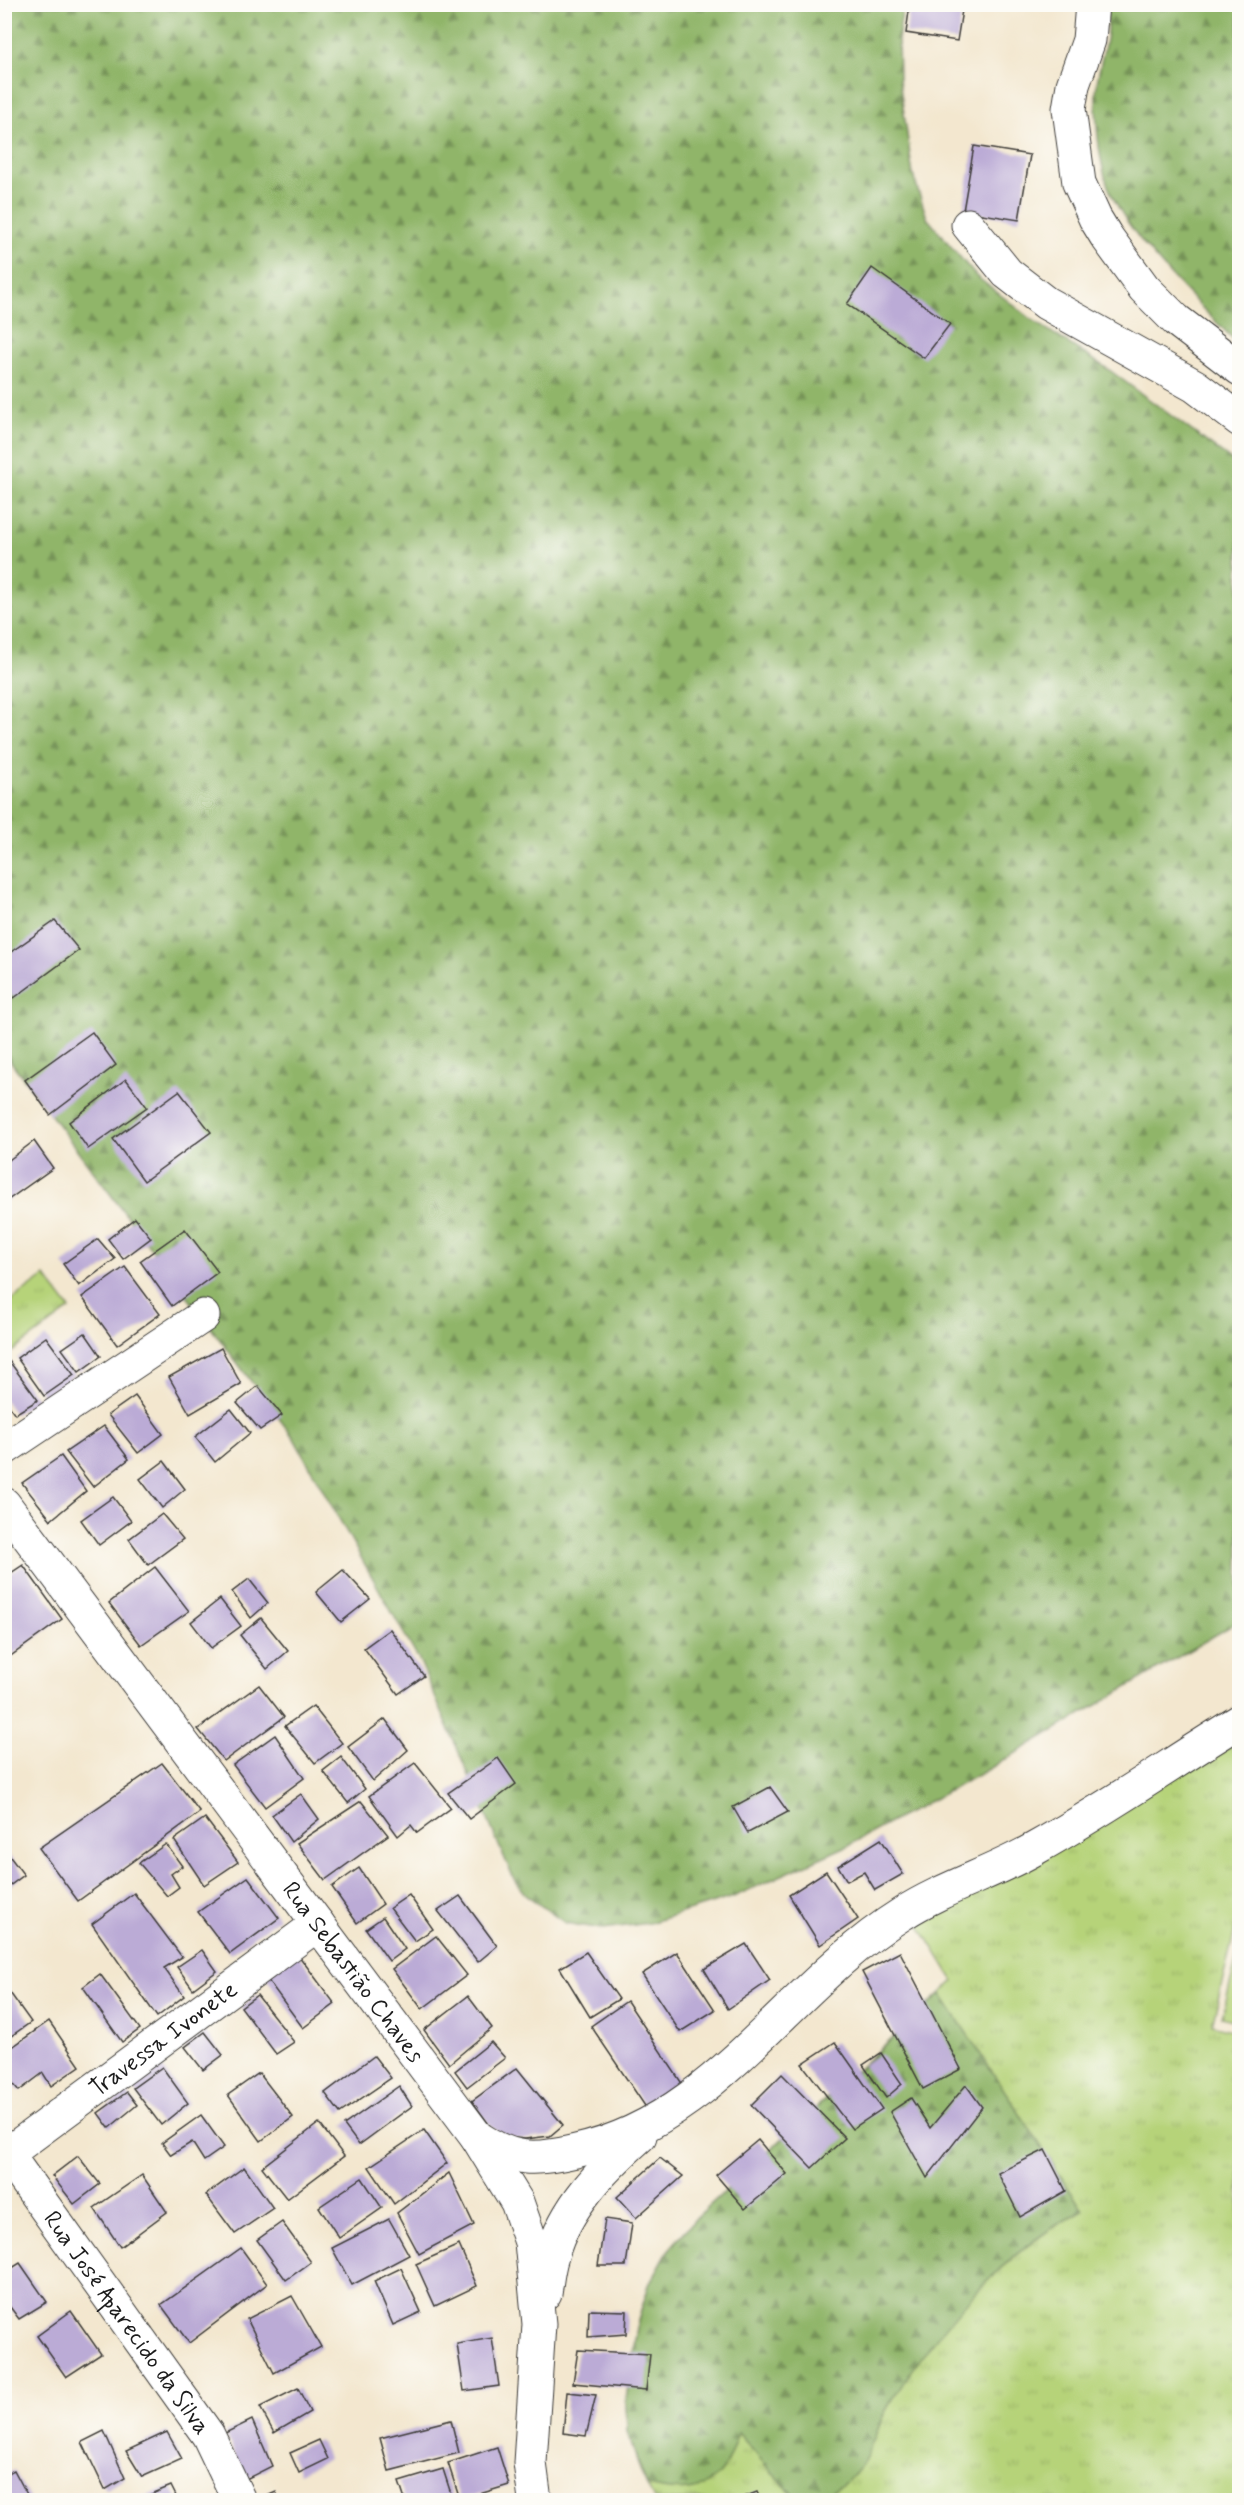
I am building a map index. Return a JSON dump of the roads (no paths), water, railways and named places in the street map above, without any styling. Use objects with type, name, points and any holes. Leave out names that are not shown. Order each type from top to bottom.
[{"type":"street","points":[[1092,4],[1089,40],[1073,85],[1069,109],[1079,183],[1095,218],[1144,288],[1176,320],[1239,369]]},
{"type":"street","points":[[968,225],[1007,273],[1046,303],[1195,386],[1239,420]]},
{"type":"street","points":[[4,1449],[203,1316]]},
{"type":"street","name":"Rua Sebastião Chaves","points":[[4,1504],[477,2137],[517,2202],[531,2242],[539,2324],[530,2463],[535,2500]]},
{"type":"street","points":[[477,2137],[499,2151],[513,2155],[554,2156],[605,2144],[634,2133],[658,2120],[699,2092],[738,2059],[830,1970],[871,1935],[932,1897],[1034,1850],[1239,1720]]},
{"type":"street","name":"Travessa Ivonete","points":[[6,2152],[318,1924]]},
{"type":"street","points":[[539,2324],[552,2256],[563,2228],[587,2190],[602,2172],[658,2120]]},
{"type":"street","name":"Rua José Aparecido da Silva","points":[[6,2152],[208,2434],[239,2500]]}]
